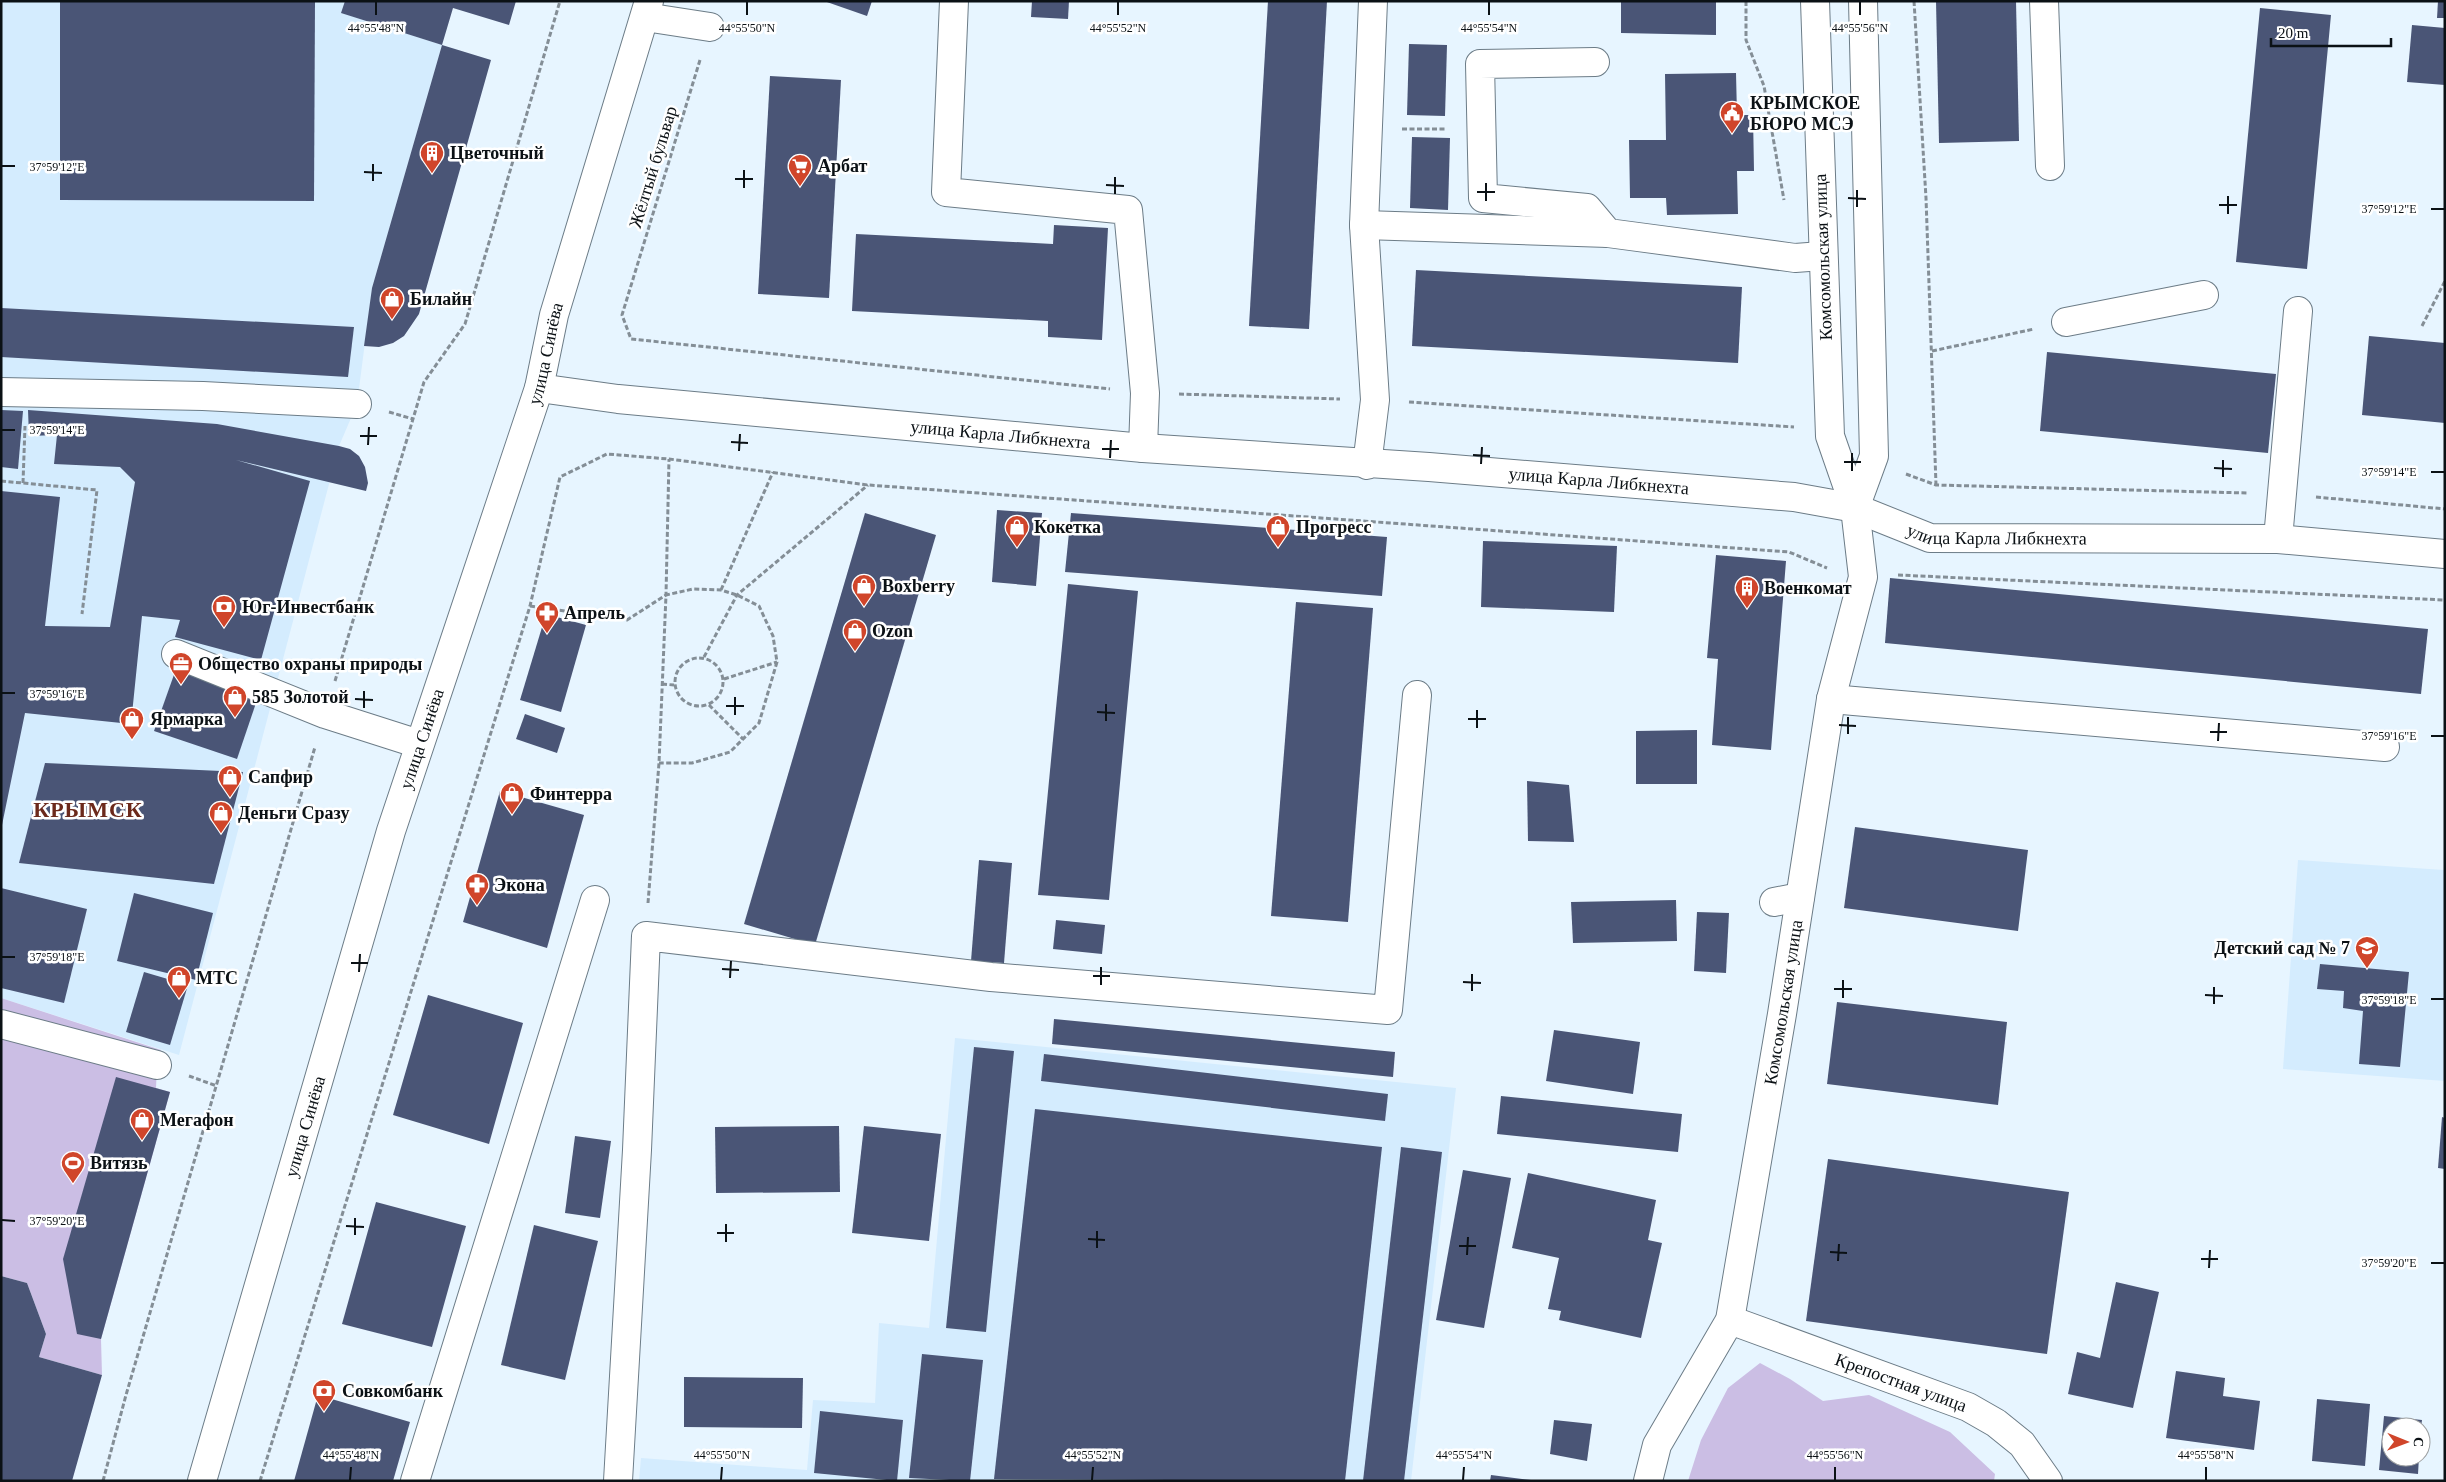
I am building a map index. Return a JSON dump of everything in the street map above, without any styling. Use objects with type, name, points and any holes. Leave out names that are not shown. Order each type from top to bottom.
[{"type":"main road","points":[[954,1],[946,192],[1128,210],[1145,393],[1143,448]]},
{"type":"main road","points":[[1367,465],[1375,400],[1364,225],[1373,1]]},
{"type":"main road","name":"Комсомольская улица","points":[[1648,1481],[1657,1445],[1730,1320],[1787,900],[1831,699],[1863,577],[1855,508],[1830,436],[1822,256],[1815,1]]},
{"type":"main road","name":"Комсомольская улица","points":[[1855,508],[1874,456],[1863,1]]},
{"type":"main road","points":[[2044,1],[2050,166]]},
{"type":"main road","points":[[647,9],[710,27]]},
{"type":"main road","name":"улица Синёва","points":[[202,1481],[380,869],[419,744],[539,388],[554,315],[647,9]]},
{"type":"main road","points":[[1595,62],[1480,64],[1483,198],[1587,208],[1608,233]]},
{"type":"main road","points":[[1364,225],[1608,233],[1795,258],[1822,256]]},
{"type":"main road","points":[[2066,322],[2204,295]]},
{"type":"main road","points":[[2278,539],[2298,311]]},
{"type":"main road","name":"улица Карла Либкнехта","points":[[539,388],[618,399],[1143,448],[1367,465],[1429,467],[1794,497],[1855,508],[1930,538],[2278,539],[2445,554]]},
{"type":"main road","points":[[14,392],[203,396],[357,404]]},
{"type":"main road","points":[[176,654],[325,714],[419,744]]},
{"type":"main road","points":[[618,1481],[637,1150],[646,936],[991,977],[1388,1010],[1417,695]]},
{"type":"main road","points":[[1831,699],[2385,747]]},
{"type":"main road","points":[[415,1481],[595,900]]},
{"type":"main road","points":[[1,1024],[157,1065]]},
{"type":"main road","name":"Крепостная улица","points":[[1730,1320],[1968,1408],[1996,1423],[2022,1444],[2048,1481]]},
{"type":"path","points":[[1746,1],[1746,40],[1764,86],[1785,201]]},
{"type":"path","points":[[1914,1],[1932,351],[1936,485]]},
{"type":"path","name":"Жёлтый бульвар","points":[[710,27],[622,315],[632,339],[1145,393]]},
{"type":"path","points":[[1367,128],[1481,130]]},
{"type":"path","points":[[2422,326],[2445,281]]},
{"type":"path","points":[[1932,351],[2066,322]]},
{"type":"path","points":[[14,392],[22,483]]},
{"type":"path","points":[[1145,393],[1375,400],[1802,428]]},
{"type":"path","points":[[260,1481],[530,606],[560,477],[607,454],[669,459],[868,486],[1789,552],[1828,568]]},
{"type":"path","points":[[646,936],[659,763],[669,459]]},
{"type":"path","points":[[1872,462],[1936,485],[2283,494],[2445,509]]},
{"type":"path","points":[[721,590],[773,472]]},
{"type":"path","points":[[1,481],[96,490],[82,614]]},
{"type":"path","points":[[704,657],[736,595],[868,486]]},
{"type":"path","points":[[1908,576],[2445,600]]},
{"type":"path","points":[[530,606],[627,620],[666,595],[692,589],[721,590],[759,606],[773,636],[777,662],[759,723],[730,752],[692,763],[659,763]]},
{"type":"path","points":[[704,657],[717,665],[724,679],[720,695],[708,705],[693,707],[680,699],[674,685],[676,670],[688,659],[704,657]]},
{"type":"path","points":[[724,679],[777,662]]},
{"type":"path","points":[[662,684],[674,685]]},
{"type":"path","points":[[708,705],[743,739]]},
{"type":"shaded area","name":"Ярмарка","points":[[1,1],[345,1],[342,13],[442,45],[372,288],[357,404],[339,446],[179,1055],[1,998]]},
{"type":"shaded area","name":"Детский сад № 7","points":[[2298,860],[2444,870],[2445,860],[2445,1081],[2283,1069]]},
{"type":"shaded area","name":"Витязь","points":[[1,998],[161,1050],[157,1065],[156,1088],[170,1092],[101,1339],[102,1375],[39,1357],[46,1334],[27,1283],[1,1276]]},
{"type":"shaded area","points":[[955,1038],[1456,1088],[1411,1481],[639,1481],[641,1458],[807,1470],[813,1400],[875,1403],[879,1323],[929,1328]]},
{"type":"shaded area","points":[[1760,1363],[1790,1379],[1823,1401],[1869,1395],[1950,1432],[1995,1474],[1994,1481],[1688,1481],[1701,1440],[1728,1388]]},
{"type":"building","points":[[60,1],[315,1],[314,201],[60,200]]},
{"type":"building","points":[[345,1],[516,1],[509,25],[453,8],[442,45],[341,13]]},
{"type":"building","points":[[824,1],[872,1],[867,16]]},
{"type":"building","points":[[1032,1],[1069,1],[1068,19],[1031,17]]},
{"type":"building","points":[[1268,1],[1327,1],[1309,329],[1249,326]]},
{"type":"building","points":[[1621,1],[1716,1],[1716,35],[1621,33]]},
{"type":"building","points":[[1936,1],[2016,1],[2019,141],[1939,143]]},
{"type":"building","points":[[2438,1],[2445,1],[2445,18],[2437,18]]},
{"type":"building","points":[[2260,8],[2331,15],[2307,269],[2236,262]]},
{"type":"building","points":[[2412,25],[2445,28],[2445,85],[2407,82]]},
{"type":"building","points":[[1409,44],[1447,45],[1445,116],[1407,115]]},
{"type":"building","name":"Цветочный","points":[[442,45],[491,60],[419,314],[404,336],[393,343],[379,347],[364,346],[372,288]]},
{"type":"building","points":[[1736,73],[1737,115],[1753,115],[1754,171],[1737,171],[1738,214],[1667,215],[1666,198],[1630,198],[1629,140],[1666,140],[1665,74]]},
{"type":"building","name":"Арбат","points":[[770,76],[841,80],[829,298],[758,294]]},
{"type":"building","points":[[1412,137],[1450,138],[1448,210],[1410,208]]},
{"type":"building","points":[[1054,225],[1108,228],[1102,340],[1048,337],[1048,321],[852,311],[856,234],[1053,244]]},
{"type":"building","points":[[1416,270],[1742,287],[1738,363],[1412,346]]},
{"type":"building","points":[[1,308],[354,327],[348,377],[1,357]]},
{"type":"building","points":[[2369,336],[2445,343],[2445,423],[2362,415]]},
{"type":"building","points":[[2047,352],[2276,374],[2268,453],[2040,431]]},
{"type":"building","points":[[1,410],[23,411],[18,469],[1,467]]},
{"type":"building","points":[[28,410],[217,424],[339,446],[350,449],[359,456],[365,467],[368,483],[366,491],[236,460],[310,481],[261,660],[175,637],[180,620],[142,616],[131,724],[25,713],[2,825],[1,491],[60,497],[45,626],[110,627],[135,482],[120,467],[54,464],[57,435],[29,436]]},
{"type":"building","name":"Кокетка","points":[[997,510],[1042,513],[1036,586],[992,582]]},
{"type":"building","points":[[865,513],[936,535],[815,945],[744,924]]},
{"type":"building","points":[[1071,513],[1387,537],[1382,596],[1065,572]]},
{"type":"building","points":[[1483,541],[1617,546],[1614,612],[1481,607]]},
{"type":"building","name":"Военкомат","points":[[1716,555],[1786,561],[1771,750],[1712,745],[1718,659],[1707,658]]},
{"type":"building","points":[[1890,578],[2428,629],[2421,694],[1885,643]]},
{"type":"building","points":[[1068,584],[1138,591],[1109,900],[1038,895]]},
{"type":"building","points":[[1296,602],[1373,608],[1348,922],[1271,916]]},
{"type":"building","points":[[546,614],[586,625],[561,712],[520,700]]},
{"type":"building","points":[[176,669],[258,697],[237,759],[154,731]]},
{"type":"building","points":[[525,714],[565,728],[557,753],[516,739]]},
{"type":"building","points":[[1697,730],[1697,784],[1636,784],[1636,731]]},
{"type":"building","points":[[45,763],[243,772],[214,884],[19,863]]},
{"type":"building","points":[[1527,781],[1569,785],[1574,842],[1528,841]]},
{"type":"building","points":[[500,791],[584,815],[547,948],[463,922]]},
{"type":"building","points":[[1855,827],[2028,850],[2018,931],[1844,908]]},
{"type":"building","points":[[979,860],[1012,863],[1004,963],[971,961]]},
{"type":"building","points":[[1,888],[87,909],[64,1003],[1,988]]},
{"type":"building","points":[[134,893],[213,913],[196,980],[117,961]]},
{"type":"building","points":[[1676,900],[1677,941],[1573,943],[1571,902]]},
{"type":"building","points":[[1697,912],[1729,913],[1726,973],[1694,971]]},
{"type":"building","points":[[1056,920],[1105,925],[1102,954],[1053,949]]},
{"type":"building","points":[[2320,964],[2409,972],[2400,1067],[2359,1064],[2363,1011],[2343,1008],[2344,991],[2317,989]]},
{"type":"building","points":[[144,972],[188,985],[170,1045],[126,1032]]},
{"type":"building","points":[[428,995],[523,1023],[489,1144],[393,1115]]},
{"type":"building","points":[[1837,1002],[2007,1022],[1998,1105],[1827,1084]]},
{"type":"building","points":[[1054,1019],[1395,1052],[1393,1077],[1052,1044]]},
{"type":"building","points":[[1554,1030],[1640,1042],[1633,1094],[1546,1081]]},
{"type":"building","points":[[974,1047],[1014,1051],[986,1332],[946,1328]]},
{"type":"building","points":[[1044,1054],[1388,1094],[1385,1121],[1041,1081]]},
{"type":"building","points":[[116,1077],[170,1092],[101,1339],[77,1334],[63,1259]]},
{"type":"building","points":[[1501,1096],[1682,1114],[1678,1152],[1497,1134]]},
{"type":"building","points":[[1035,1109],[1382,1147],[1345,1481],[994,1479]]},
{"type":"building","points":[[2442,1117],[2445,1118],[2445,1169],[2438,1168]]},
{"type":"building","points":[[839,1126],[840,1192],[716,1193],[715,1127]]},
{"type":"building","points":[[864,1126],[941,1134],[929,1241],[852,1233]]},
{"type":"building","points":[[575,1136],[611,1141],[600,1218],[565,1213]]},
{"type":"building","points":[[1401,1147],[1442,1152],[1404,1481],[1363,1481]]},
{"type":"building","points":[[1828,1159],[2069,1192],[2047,1354],[1806,1321]]},
{"type":"building","points":[[1463,1170],[1511,1178],[1484,1328],[1436,1320]]},
{"type":"building","points":[[1528,1173],[1656,1200],[1648,1240],[1662,1243],[1641,1338],[1559,1320],[1561,1311],[1548,1309],[1559,1258],[1512,1248]]},
{"type":"building","points":[[376,1202],[466,1226],[432,1347],[342,1324]]},
{"type":"building","points":[[534,1225],[598,1241],[565,1380],[501,1365]]},
{"type":"building","points":[[1,1276],[27,1283],[46,1334],[39,1357],[102,1375],[72,1481],[1,1481]]},
{"type":"building","points":[[2116,1282],[2159,1292],[2133,1408],[2068,1394],[2077,1352],[2100,1358]]},
{"type":"building","points":[[922,1354],[983,1360],[970,1481],[909,1478]]},
{"type":"building","points":[[2176,1371],[2225,1378],[2223,1396],[2260,1401],[2254,1450],[2166,1438]]},
{"type":"building","points":[[684,1377],[803,1378],[802,1428],[684,1427]]},
{"type":"building","points":[[318,1395],[410,1422],[393,1481],[294,1481]]},
{"type":"building","points":[[2317,1399],[2370,1404],[2365,1466],[2312,1461]]},
{"type":"building","points":[[820,1411],[903,1420],[897,1481],[814,1473]]},
{"type":"building","points":[[1554,1420],[1592,1424],[1587,1461],[1550,1454]]},
{"type":"building","points":[[2381,1448],[2381,1467],[2418,1467],[2418,1474],[2379,1470]]},
{"type":"building","points":[[1491,1475],[1531,1480],[1531,1481],[1490,1481]]},
{"type":"place","name":"КРЫМСКОЕ БЮРО МСЭ","points":[[1732,134]]},
{"type":"place","name":"Цветочный","points":[[432,174]]},
{"type":"place","name":"Арбат","points":[[800,187]]},
{"type":"place","name":"Билайн","points":[[392,320]]},
{"type":"place","name":"Кокетка","points":[[1017,548]]},
{"type":"place","name":"Прогресс","points":[[1278,548]]},
{"type":"place","name":"Boxberry","points":[[864,607]]},
{"type":"place","name":"Военкомат","points":[[1747,609]]},
{"type":"place","name":"Юг-Инвестбанк","points":[[224,628]]},
{"type":"place","name":"Апрель","points":[[547,634]]},
{"type":"place","name":"Ozon","points":[[855,652]]},
{"type":"place","name":"Общество охраны природы","points":[[181,685]]},
{"type":"place","name":"585 Золотой","points":[[235,718]]},
{"type":"place","name":"Ярмарка","points":[[132,740]]},
{"type":"place","name":"Сапфир","points":[[230,798]]},
{"type":"place","name":"Финтерра","points":[[512,815]]},
{"type":"place","name":"Деньги Сразу","points":[[221,834]]},
{"type":"place","name":"Экона","points":[[477,906]]},
{"type":"place","name":"Детский сад № 7","points":[[2367,969]]},
{"type":"place","name":"МТС","points":[[179,999]]},
{"type":"place","name":"Мегафон","points":[[142,1141]]},
{"type":"place","name":"Витязь","points":[[73,1184]]},
{"type":"place","name":"Совкомбанк","points":[[324,1412]]},
{"type":"district","name":"КРЫМСК","points":[[88,809]]}]
